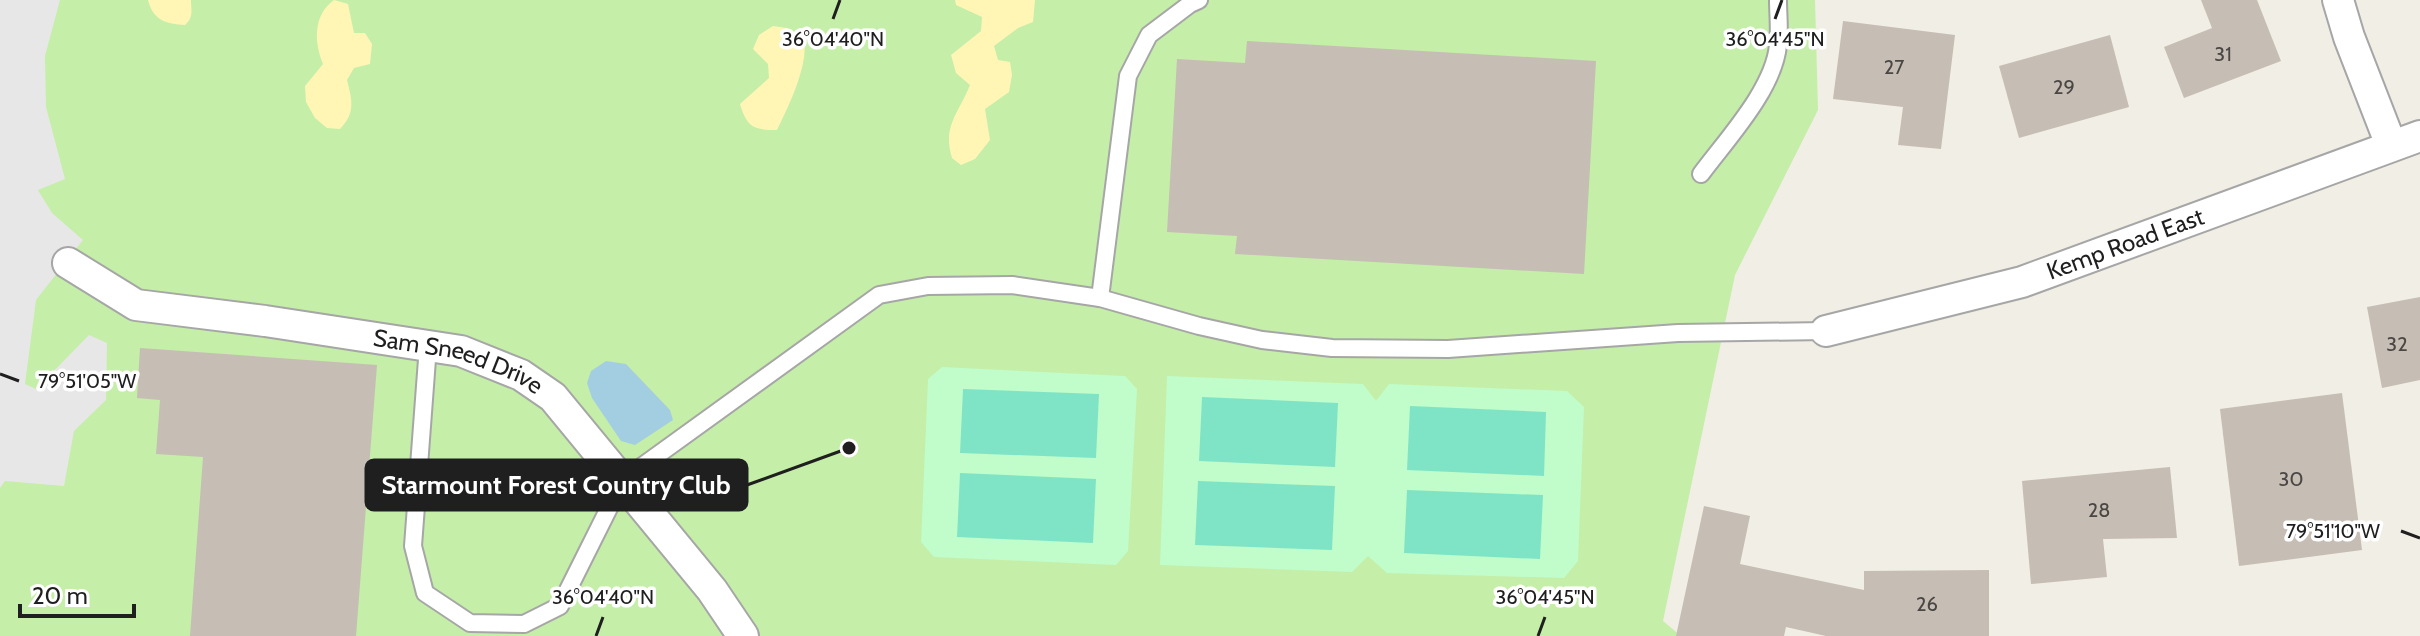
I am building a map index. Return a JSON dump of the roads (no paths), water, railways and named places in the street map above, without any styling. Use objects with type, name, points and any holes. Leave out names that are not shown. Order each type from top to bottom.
[{"type":"street","points":[[2338,0],[2391,145]]},
{"type":"street","name":"Kemp Road East","points":[[1826,331],[2022,282],[2420,136]]},
{"type":"street","name":"Sam Sneed Drive","points":[[68,263],[136,305],[461,351],[521,375],[553,397],[712,590],[743,636]]},
{"type":"lane","points":[[1100,298],[1128,76],[1149,35],[1199,0]]},
{"type":"lane","points":[[1701,174],[1771,74],[1778,46],[1778,0]]},
{"type":"lane","points":[[428,346],[413,546],[425,593],[470,623],[524,624],[560,606],[623,480],[879,295],[928,286],[1012,285],[1100,298],[1249,337],[1332,348],[1448,349],[1678,333],[1826,331]]},
{"type":"water","points":[[606,361],[626,364],[670,410],[673,420],[635,445],[621,441],[592,398],[587,383],[591,371]]},
{"type":"place","name":"Starmount Forest Country Club","points":[[849,448]]}]
